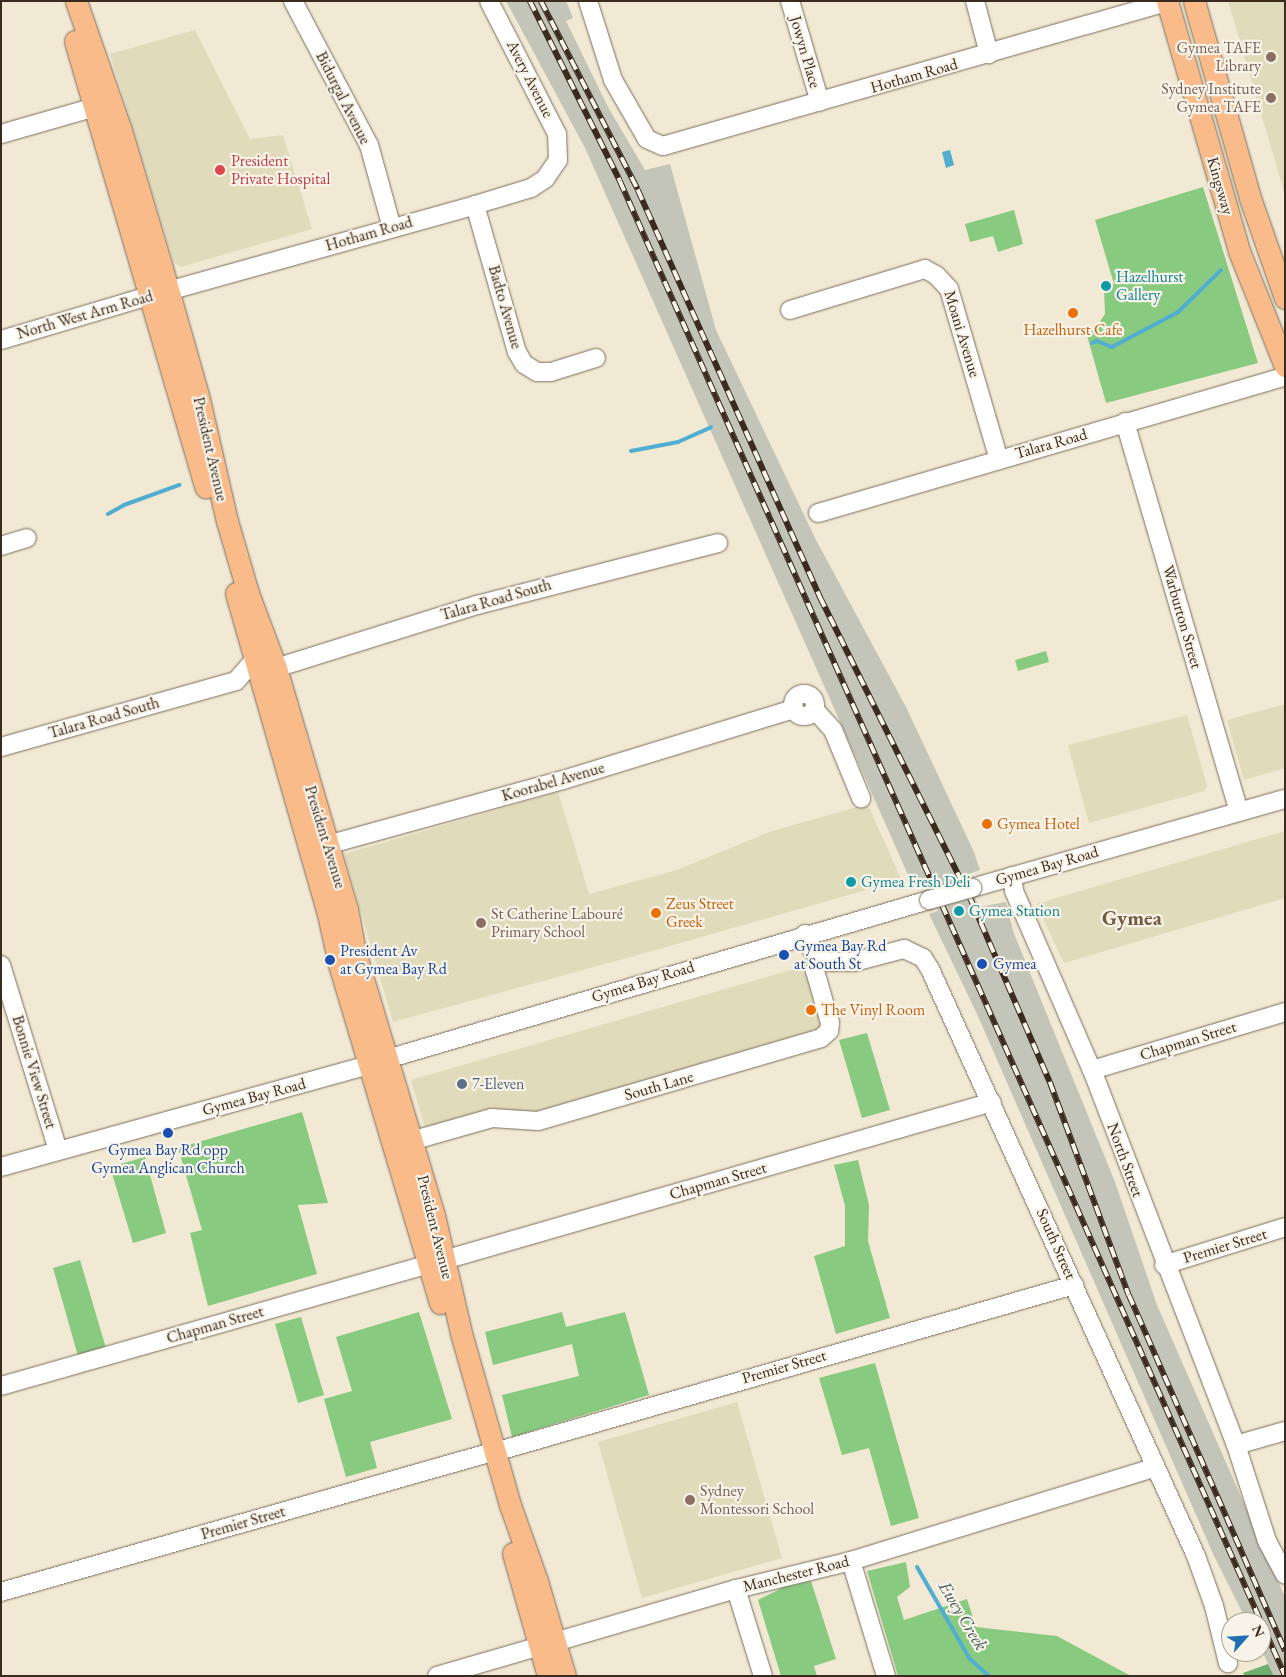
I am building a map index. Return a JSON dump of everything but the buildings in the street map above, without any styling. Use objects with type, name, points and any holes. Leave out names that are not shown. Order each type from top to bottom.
[{"type":"main road","name":"President Avenue","points":[[63,1],[103,105]]},
{"type":"main road","name":"President Avenue","points":[[76,1],[103,105],[159,294],[286,774],[318,847]]},
{"type":"main road","name":"Kingsway","points":[[1194,1],[1250,198],[1285,298]]},
{"type":"main road","name":"Kingsway","points":[[1168,2],[1239,251],[1285,366]]},
{"type":"main road","name":"President Avenue","points":[[159,294],[199,399],[227,521],[248,593],[276,668],[318,847],[436,1262],[461,1333],[490,1453],[547,1644],[565,1676]]},
{"type":"main road","points":[[276,668],[269,678],[280,722],[286,774]]},
{"type":"main road","name":"President Avenue","points":[[378,1062],[411,1141],[436,1262]]},
{"type":"main road","name":"President Avenue","points":[[547,1644],[548,1676]]},
{"type":"street","name":"Bidurgal Avenue","points":[[293,1],[369,145],[392,228]]},
{"type":"street","name":"Avery Avenue","points":[[489,1],[557,134],[558,160]]},
{"type":"street","name":"Hotham Road","points":[[588,1],[613,80],[647,139],[658,146],[679,144],[1168,2]]},
{"type":"street","name":"Jowyn Place","points":[[790,1],[820,102]]},
{"type":"street","points":[[974,1],[989,54]]},
{"type":"street","points":[[1,134],[103,105]]},
{"type":"street","name":"Hotham Road","points":[[159,294],[475,205],[539,184],[550,174],[558,160]]},
{"type":"street","name":"Badto Avenue","points":[[475,205],[517,352],[524,364],[537,372],[551,372],[596,358]]},
{"type":"street","name":"Moani Avenue","points":[[790,310],[925,269],[936,275],[949,289],[999,460]]},
{"type":"street","name":"North West Arm Road","points":[[1,340],[159,294]]},
{"type":"street","name":"Talara Road","points":[[818,513],[1285,376]]},
{"type":"street","name":"Warburton Street","points":[[1125,422],[1239,811]]},
{"type":"street","points":[[1,546],[27,538]]},
{"type":"street","name":"Talara Road South","points":[[276,668],[477,605],[718,543]]},
{"type":"street","points":[[255,659],[236,681],[253,688],[267,703]]},
{"type":"street","name":"Talara Road South","points":[[1,747],[236,681]]},
{"type":"street","name":"Koorabel Avenue","points":[[318,847],[564,780],[794,709],[794,700],[804,694],[812,698],[814,709],[833,730],[861,798]]},
{"type":"street","name":"Gymea Bay Road","points":[[1,1167],[378,1062],[805,934],[1285,798]]},
{"type":"street","name":"North Street","points":[[1012,876],[1014,891],[1092,1070],[1164,1265],[1236,1445],[1267,1540],[1285,1575]]},
{"type":"street","points":[[805,934],[818,958]]},
{"type":"street","name":"South Street","points":[[818,958],[833,963],[854,962],[904,949],[923,958],[939,985],[1154,1468],[1196,1556],[1214,1606],[1221,1634]]},
{"type":"street","name":"South Lane","points":[[411,1141],[492,1118],[538,1121],[821,1038],[829,1031],[830,1023],[815,970],[818,958]]},
{"type":"street","name":"Bonnie View Street","points":[[1,965],[58,1150]]},
{"type":"street","name":"Chapman Street","points":[[1092,1070],[1285,1012]]},
{"type":"street","name":"Chapman Street","points":[[1,1386],[992,1102]]},
{"type":"street","name":"Premier Street","points":[[1164,1265],[1285,1227]]},
{"type":"street","name":"Premier Street","points":[[1,1592],[1074,1285]]},
{"type":"street","points":[[1236,1445],[1285,1431]]},
{"type":"street","name":"Manchester Road","points":[[437,1676],[736,1589],[852,1561],[1154,1468]]},
{"type":"street","points":[[852,1561],[886,1676]]},
{"type":"street","points":[[736,1589],[763,1676]]},
{"type":"shaded area","points":[[506,1],[566,1],[573,18],[566,21],[608,107],[645,170],[670,164],[716,330],[815,538],[906,707],[974,852],[980,870],[966,875],[979,907],[1006,902],[1013,931],[1115,1182],[1157,1305],[1285,1597],[1285,1676],[1274,1676],[1267,1662],[1271,1662],[1271,1612],[1242,1612],[1214,1556],[977,1014],[929,914],[938,911],[927,887],[913,886],[585,148]]},
{"type":"shaded area","name":"Sydney Institute Gymea TAFE","points":[[1228,1],[1285,1],[1285,195]]},
{"type":"shaded area","name":"President Private Hospital","points":[[195,30],[250,139],[283,135],[312,229],[181,267],[174,263],[110,54]]},
{"type":"shaded area","points":[[1285,704],[1285,768],[1244,780],[1227,720]]},
{"type":"shaded area","points":[[1187,715],[1207,786],[1204,791],[1089,823],[1068,745]]},
{"type":"shaded area","name":"St Catherine Labouré Primary School","points":[[558,792],[589,894],[677,870],[772,831],[864,805],[869,807],[900,877],[897,881],[663,948],[393,1022],[344,854]]},
{"type":"shaded area","points":[[1285,831],[1285,898],[1064,963],[1036,904]]},
{"type":"shaded area","points":[[801,967],[809,972],[825,1026],[820,1034],[534,1116],[504,1109],[426,1131],[411,1080]]},
{"type":"shaded area","name":"Sydney Montessori School","points":[[737,1402],[782,1558],[642,1598],[598,1442]]},
{"type":"green space","points":[[1203,187],[1258,363],[1106,403],[1086,332],[1095,329],[1105,314],[1104,288],[1114,284],[1095,220]]},
{"type":"green space","points":[[1014,210],[1023,244],[998,252],[993,236],[970,242],[965,224]]},
{"type":"green space","points":[[1046,651],[1049,662],[1018,671],[1015,660]]},
{"type":"green space","points":[[867,1033],[890,1110],[862,1118],[839,1040]]},
{"type":"green space","points":[[302,1112],[328,1203],[298,1205],[317,1274],[208,1306],[190,1233],[202,1230],[178,1148]]},
{"type":"green space","points":[[145,1157],[166,1233],[133,1243],[110,1167]]},
{"type":"green space","points":[[858,1160],[869,1205],[868,1241],[890,1318],[836,1334],[814,1256],[845,1246],[845,1206],[834,1165]]},
{"type":"green space","points":[[80,1260],[108,1355],[80,1363],[53,1268]]},
{"type":"green space","points":[[419,1312],[452,1419],[370,1442],[377,1468],[346,1477],[324,1399],[352,1391],[336,1337]]},
{"type":"green space","points":[[562,1312],[566,1327],[625,1312],[649,1395],[512,1437],[502,1395],[579,1376],[572,1344],[493,1365],[485,1332]]},
{"type":"green space","points":[[301,1317],[324,1395],[298,1403],[275,1324]]},
{"type":"green space","points":[[875,1363],[919,1518],[891,1526],[869,1448],[842,1455],[819,1378]]},
{"type":"green space","points":[[906,1562],[910,1587],[897,1597],[904,1620],[967,1599],[976,1627],[1057,1636],[1131,1676],[898,1676],[867,1571]]},
{"type":"green space","points":[[811,1581],[836,1659],[814,1666],[817,1676],[781,1676],[758,1600],[784,1587]]},
{"type":"green space","points":[[1268,1664],[1274,1676],[1245,1676],[1243,1673]]},
{"type":"water","points":[[950,150],[954,165],[946,168],[942,152]]},
{"type":"waterway","points":[[1092,343],[1097,341],[1112,347],[1178,312],[1221,270]]},
{"type":"waterway","points":[[631,451],[678,442],[711,427]]},
{"type":"waterway","points":[[108,514],[124,505],[179,485]]},
{"type":"waterway","name":"Ewey Creek","points":[[917,1567],[970,1659],[989,1676]]},
{"type":"railway","points":[[530,1],[620,181],[1285,1675]]},
{"type":"railway","points":[[541,1],[638,190],[820,597],[972,902],[1050,1082],[1129,1295],[1285,1651]]},
{"type":"place","name":"Gymea TAFE Library","points":[[1271,57]]},
{"type":"place","name":"Sydney Institute Gymea TAFE","points":[[1271,98]]},
{"type":"place","name":"President Private Hospital","points":[[220,170]]},
{"type":"place","name":"Hazelhurst Gallery","points":[[1106,286]]},
{"type":"place","name":"Hazelhurst Cafe","points":[[1073,313]]},
{"type":"place","name":"Gymea Hotel","points":[[987,824]]},
{"type":"place","name":"Gymea Fresh Deli","points":[[851,882]]},
{"type":"place","name":"Gymea Station","points":[[959,911]]},
{"type":"place","name":"Zeus Street Greek","points":[[656,913]]},
{"type":"place","name":"St Catherine Labouré Primary School","points":[[481,923]]},
{"type":"place","name":"Gymea Bay Rd at South St","points":[[784,955]]},
{"type":"place","name":"President Av at Gymea Bay Rd","points":[[330,960]]},
{"type":"place","name":"Gymea","points":[[982,964]]},
{"type":"place","name":"The Vinyl Room","points":[[811,1010]]},
{"type":"place","name":"7-Eleven","points":[[462,1084]]},
{"type":"place","name":"Gymea Bay Rd opp Gymea Anglican Church","points":[[168,1133]]},
{"type":"place","name":"Sydney Montessori School","points":[[690,1500]]},
{"type":"district","name":"Gymea","points":[[1132,918]]}]
